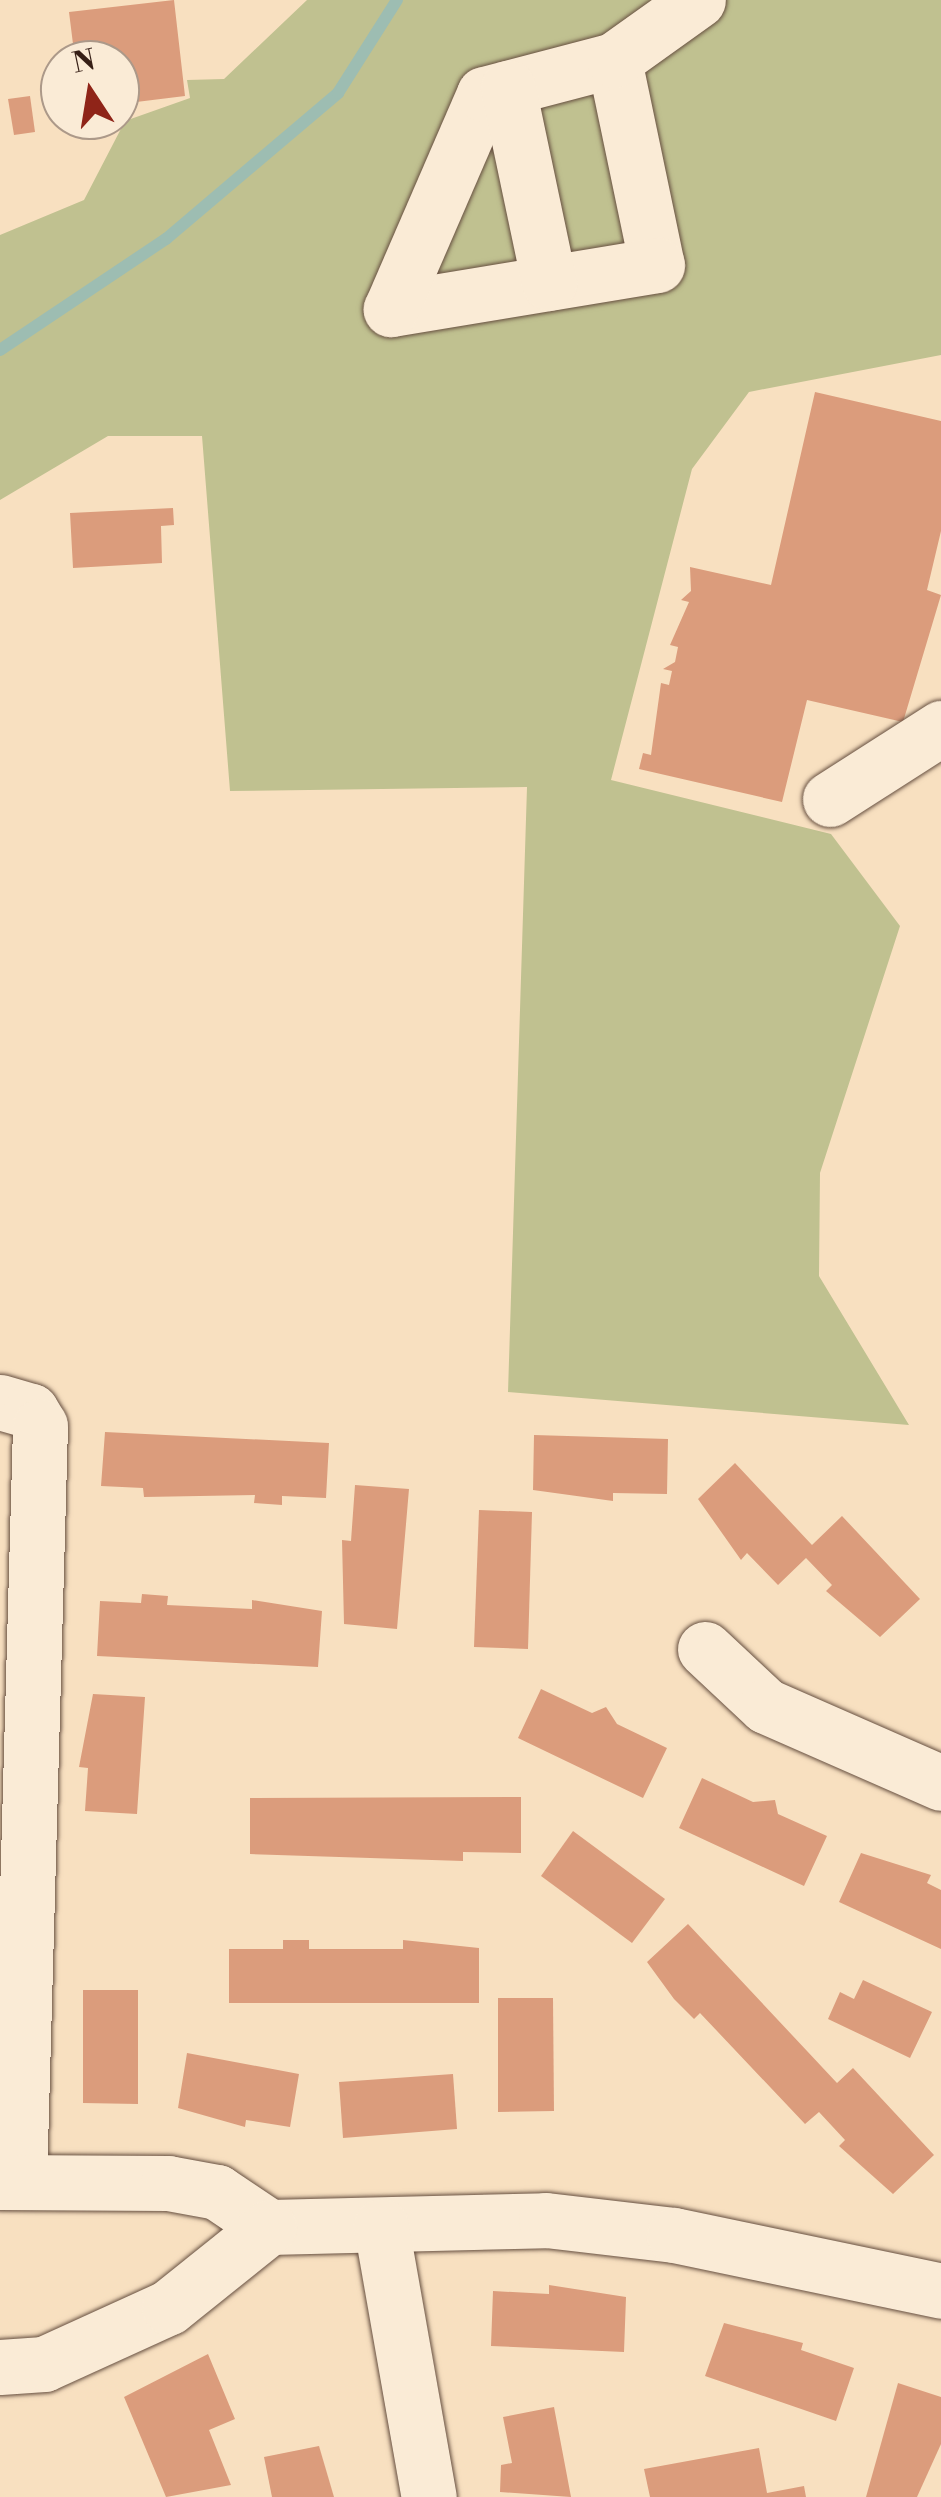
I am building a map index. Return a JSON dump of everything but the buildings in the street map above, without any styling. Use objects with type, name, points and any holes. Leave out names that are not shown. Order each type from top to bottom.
[{"type":"street","points":[[614,60],[657,265],[390,309],[484,94],[614,60],[698,0]]},
{"type":"street","points":[[508,88],[548,283]]},
{"type":"street","points":[[830,799],[941,728]]},
{"type":"street","points":[[0,1402],[31,1411],[40,1426],[10,2182],[168,2183],[217,2192],[269,2227],[564,2222],[674,2235],[941,2292]]},
{"type":"street","points":[[705,1649],[766,1706],[941,1783]]},
{"type":"street","points":[[381,2226],[430,2497]]},
{"type":"street","points":[[0,2367],[44,2364],[169,2307],[269,2227]]},
{"type":"green space","points":[[307,0],[941,0],[941,355],[749,392],[692,469],[611,780],[831,834],[900,926],[820,1173],[819,1276],[909,1425],[508,1392],[527,787],[230,791],[202,436],[108,436],[0,500],[0,235],[84,200],[115,140],[140,140],[140,116],[190,98],[187,80],[224,79]]},
{"type":"waterway","points":[[0,350],[166,239],[338,93],[397,0]]}]
